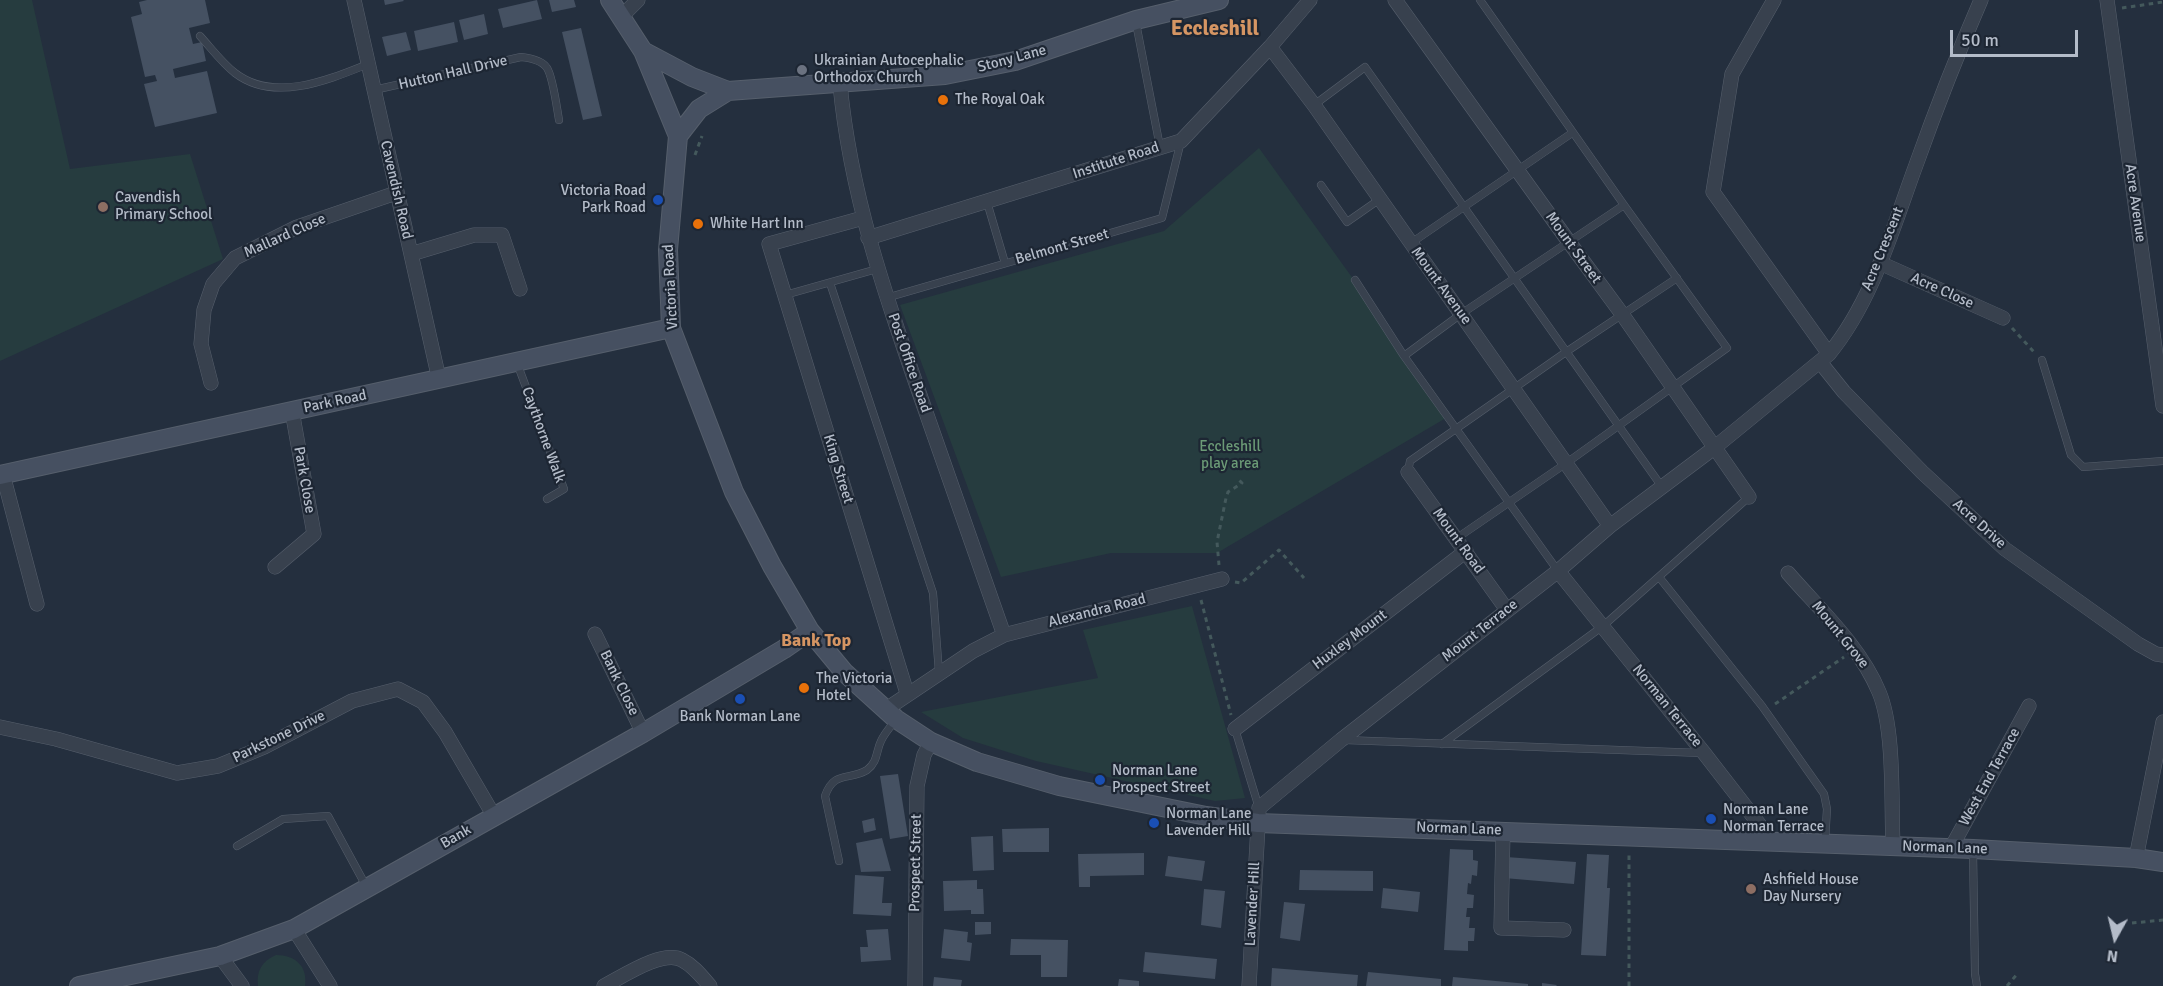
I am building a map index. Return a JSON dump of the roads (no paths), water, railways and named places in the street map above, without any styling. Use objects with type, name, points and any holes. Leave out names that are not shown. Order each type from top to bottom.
[{"type":"street","name":"Cavendish Road","points":[[354,0],[440,379]]},
{"type":"street","name":"Victoria Road","points":[[610,0],[643,51],[678,136],[668,250],[670,328],[734,492],[772,566],[810,631]]},
{"type":"street","points":[[622,16],[638,0]]},
{"type":"street","name":"Stony Lane","points":[[643,51],[692,77],[728,91],[945,75],[1015,61],[1136,20],[1220,0]]},
{"type":"street","points":[[1182,141],[1270,47],[1310,0]]},
{"type":"street","name":"Mount Street","points":[[1395,0],[1622,314],[1749,497]]},
{"type":"street","name":"Acre Drive","points":[[1774,0],[1731,74],[1713,192],[1824,358],[1844,392],[1922,472],[2006,549],[2138,644],[2156,654],[2163,655]]},
{"type":"street","name":"Acre Crescent","points":[[1714,447],[1824,358],[1855,318],[1880,263],[1944,86],[1981,0]]},
{"type":"street","name":"Acre Avenue","points":[[2108,5],[2163,406]]},
{"type":"street","name":"Mount Avenue","points":[[1270,47],[1314,105],[1610,526]]},
{"type":"street","name":"Post Office Road","points":[[840,84],[844,127],[868,238],[886,298],[1004,635]]},
{"type":"street","name":"Stony Lane","points":[[678,136],[699,109],[728,91]]},
{"type":"street","name":"Institute Road","points":[[868,238],[1182,141]]},
{"type":"street","name":"Mallard Close","points":[[212,383],[201,344],[204,309],[213,284],[235,258],[297,227],[396,193]]},
{"type":"street","name":"King Street","points":[[863,218],[769,244],[907,693]]},
{"type":"street","points":[[411,254],[474,235],[502,235],[520,289]]},
{"type":"street","name":"Acre Close","points":[[1880,263],[2003,318]]},
{"type":"street","name":"Park Road","points":[[1,475],[670,328]]},
{"type":"street","name":"Park Close","points":[[275,567],[314,534],[292,411]]},
{"type":"street","name":"Mount Terrace","points":[[1258,815],[1341,740],[1558,571],[1610,526],[1714,447]]},
{"type":"street","name":"Mount Road","points":[[1408,472],[1507,610]]},
{"type":"street","points":[[1,475],[37,604]]},
{"type":"street","name":"Huxley Mount","points":[[1235,729],[1466,551]]},
{"type":"street","name":"Norman Terrace","points":[[1558,571],[1773,842]]},
{"type":"street","name":"Mount Grove","points":[[1788,573],[1855,650],[1869,670],[1880,694],[1887,722],[1893,846]]},
{"type":"street","name":"Alexandra Road","points":[[890,715],[907,693],[973,651],[1004,635],[1222,579]]},
{"type":"street","name":"Norman Lane","points":[[810,631],[844,672],[890,715],[931,742],[977,762],[1059,786],[1206,816],[1258,815],[1503,831],[1973,849],[2136,858],[2163,862]]},
{"type":"street","name":"Bank","points":[[79,986],[110,983],[220,956],[294,929],[643,733],[784,650],[810,631]]},
{"type":"street","name":"Bank Close","points":[[595,633],[643,733]]},
{"type":"street","name":"Parkstone Drive","points":[[0,727],[56,739],[177,772],[218,766],[264,747],[352,701],[398,689],[423,702],[445,732],[494,816]]},
{"type":"street","name":"West End Terrace","points":[[1951,848],[2029,706]]},
{"type":"street","points":[[2136,858],[2163,722]]},
{"type":"street","name":"Prospect Street","points":[[915,986],[917,786],[924,754],[931,742]]},
{"type":"street","name":"Lavender Hill","points":[[1249,986],[1258,815]]},
{"type":"street","points":[[1503,831],[1501,928],[1564,930]]},
{"type":"street","points":[[294,929],[330,986]]},
{"type":"street","points":[[220,956],[242,986]]},
{"type":"street","points":[[604,986],[660,958],[680,958],[697,971],[710,986]]},
{"type":"street","points":[[313,986],[321,973]]},
{"type":"lane","points":[[1457,538],[1727,348],[1572,133],[1480,0]]},
{"type":"lane","points":[[1136,20],[1160,147]]},
{"type":"lane","points":[[200,36],[235,73],[262,86],[298,87],[368,64]]},
{"type":"lane","name":"Hutton Hall Drive","points":[[374,90],[521,57],[530,58],[548,69],[559,120]]},
{"type":"lane","points":[[1314,105],[1365,66],[1662,487]]},
{"type":"lane","points":[[1410,243],[1572,133]]},
{"type":"lane","name":"Belmont Street","points":[[886,298],[1162,218],[1182,141]]},
{"type":"lane","points":[[1321,185],[1347,222],[1380,199]]},
{"type":"lane","points":[[987,202],[1005,263]]},
{"type":"lane","points":[[1404,356],[1461,314],[1624,206]]},
{"type":"lane","points":[[785,295],[877,268]]},
{"type":"lane","points":[[1408,472],[1410,461],[1677,278]]},
{"type":"lane","points":[[1355,280],[1404,356],[1558,571]]},
{"type":"lane","points":[[830,283],[933,593],[939,674]]},
{"type":"lane","points":[[2042,360],[2071,455],[2083,467],[2163,461]]},
{"type":"lane","name":"Caythorne Walk","points":[[516,362],[564,489],[547,499]]},
{"type":"lane","points":[[1442,744],[1603,626],[1749,497]]},
{"type":"lane","points":[[1659,577],[1765,711],[1824,794],[1827,810],[1825,844]]},
{"type":"lane","points":[[839,861],[825,796],[828,786],[837,778],[866,770],[877,759],[880,742],[890,715]]},
{"type":"lane","points":[[1235,729],[1258,815]]},
{"type":"lane","points":[[1341,740],[1704,753]]},
{"type":"lane","points":[[237,846],[283,819],[328,816],[367,889]]},
{"type":"lane","points":[[1973,849],[1977,986]]},
{"type":"place","name":"Ukrainian Autocephalic Orthodox Church","points":[[802,70]]},
{"type":"place","name":"The Royal Oak","points":[[943,100]]},
{"type":"place","name":"Victoria Road Park Road","points":[[658,200]]},
{"type":"place","name":"Cavendish Primary School","points":[[103,207]]},
{"type":"place","name":"White Hart Inn","points":[[698,224]]},
{"type":"place","name":"The Victoria Hotel","points":[[804,688]]},
{"type":"place","name":"Bank Norman Lane","points":[[740,699]]},
{"type":"place","name":"Norman Lane Prospect Street","points":[[1100,780]]},
{"type":"place","name":"Norman Lane Norman Terrace","points":[[1711,819]]},
{"type":"place","name":"Norman Lane Lavender Hill","points":[[1154,823]]},
{"type":"place","name":"Ashfield House Day Nursery","points":[[1751,889]]},
{"type":"district","name":"Eccleshill","points":[[1215,29]]},
{"type":"district","name":"Bank Top","points":[[816,641]]},
{"type":"park label","name":"Eccleshill play area","points":[[1230,456]]}]
